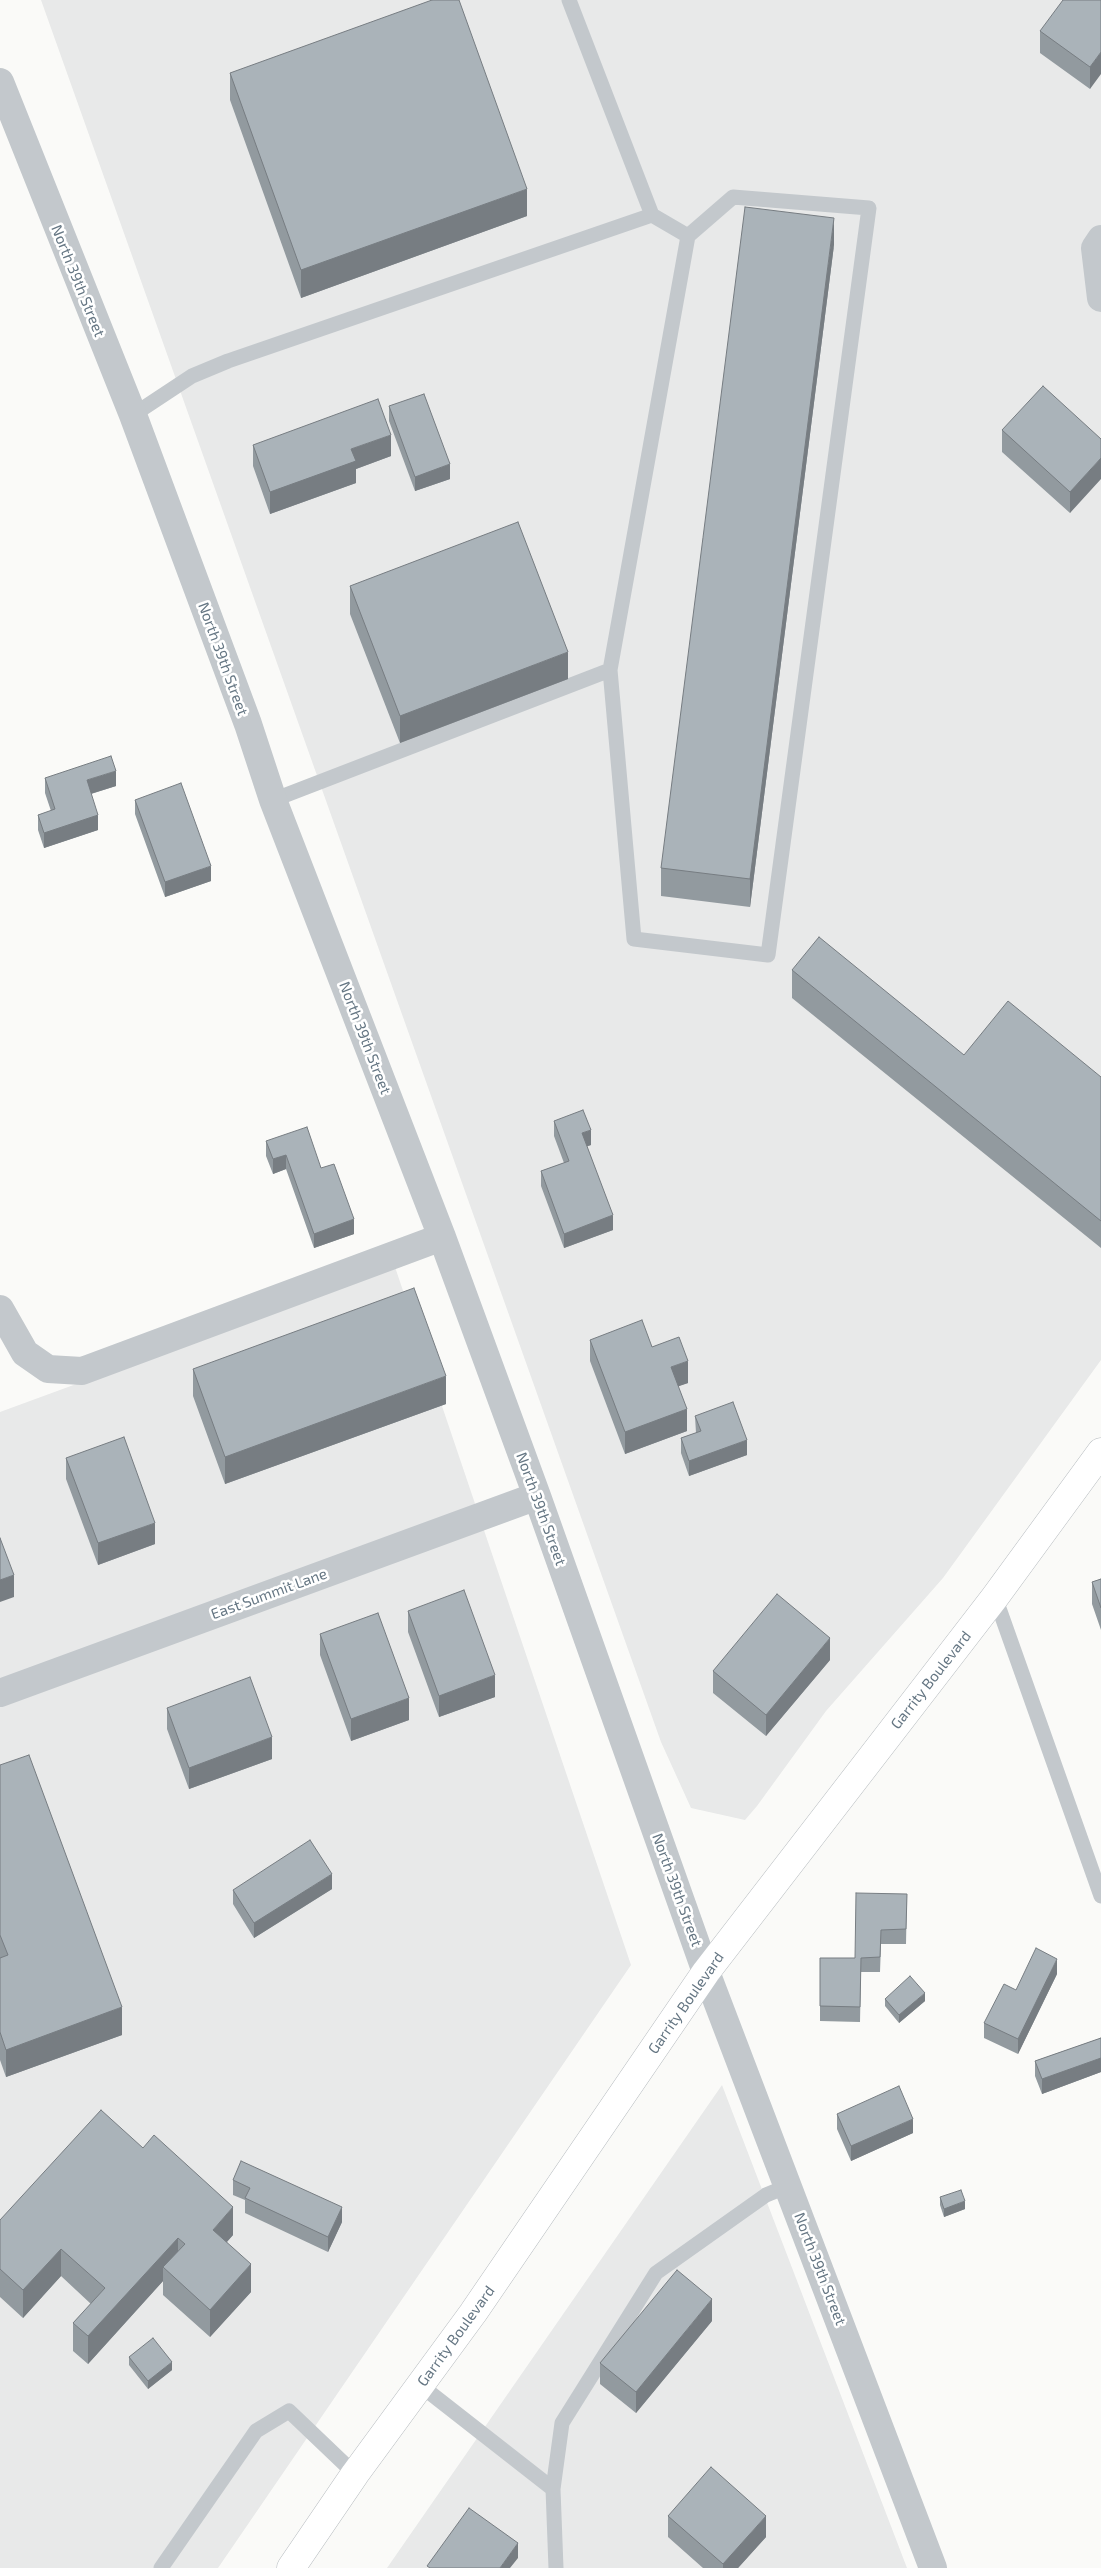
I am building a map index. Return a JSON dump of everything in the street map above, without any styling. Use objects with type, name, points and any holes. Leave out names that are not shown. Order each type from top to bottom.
[{"type":"main road","name":"Garrity Boulevard","points":[[291,2568],[355,2474],[473,2313],[706,1972],[995,1597],[1101,1452]]},
{"type":"street","name":"North 39th Street","points":[[0,82],[133,415],[244,715],[273,800],[442,1237],[537,1496],[706,1972],[933,2568]]},
{"type":"street","points":[[1101,239],[1095,248],[1101,298]]},
{"type":"street","points":[[0,1309],[25,1353],[48,1369],[82,1371],[442,1237]]},
{"type":"street","name":"East Summit Lane","points":[[0,1692],[537,1496]]},
{"type":"lane","points":[[569,0],[652,215],[688,236]]},
{"type":"lane","points":[[733,197],[869,208],[768,956],[634,939],[610,670],[688,236],[733,197]]},
{"type":"lane","points":[[133,415],[192,376],[228,361],[652,215]]},
{"type":"lane","points":[[273,800],[610,670]]},
{"type":"lane","points":[[995,1597],[1101,1896]]},
{"type":"lane","points":[[556,2568],[553,2489],[562,2423],[656,2273],[766,2195],[788,2186]]},
{"type":"lane","points":[[420,2385],[553,2489]]},
{"type":"lane","points":[[161,2568],[256,2431],[289,2411],[355,2474]]},
{"type":"shaded area","points":[[41,0],[1101,0],[1101,1360],[943,1578],[826,1711],[745,1820],[691,1808],[661,1742]]},
{"type":"shaded area","points":[[395,1267],[631,1965],[218,2568],[0,2568],[0,1412]]},
{"type":"shaded area","points":[[722,2085],[907,2568],[387,2568]]},
{"type":"building","points":[[432,0],[459,0],[527,189],[301,270],[230,73]]},
{"type":"building","points":[[1063,0],[1101,0],[1101,52],[1090,67],[1040,31]]},
{"type":"building","points":[[745,207],[834,218],[750,879],[661,868]]},
{"type":"building","points":[[1043,386],[1101,439],[1101,458],[1070,492],[1002,430]]},
{"type":"building","points":[[424,394],[450,464],[415,477],[389,406]]},
{"type":"building","points":[[378,399],[391,435],[351,449],[356,461],[270,492],[253,445]]},
{"type":"building","points":[[518,522],[568,652],[400,716],[350,586]]},
{"type":"building","points":[[111,756],[116,771],[87,780],[98,815],[44,833],[38,815],[55,809],[45,778]]},
{"type":"building","points":[[181,783],[211,866],[165,882],[135,800]]},
{"type":"building","points":[[819,937],[964,1055],[1008,1001],[1101,1077],[1101,1221],[792,970]]},
{"type":"building","points":[[583,1110],[591,1130],[582,1133],[613,1215],[564,1234],[541,1171],[569,1161],[554,1121]]},
{"type":"building","points":[[307,1127],[321,1168],[334,1164],[354,1219],[314,1234],[286,1155],[273,1159],[266,1141]]},
{"type":"building","points":[[414,1288],[446,1376],[225,1457],[193,1369]]},
{"type":"building","points":[[642,1320],[652,1347],[679,1337],[688,1361],[671,1367],[687,1409],[625,1432],[590,1340]]},
{"type":"building","points":[[733,1402],[747,1440],[689,1461],[681,1438],[701,1431],[695,1416]]},
{"type":"building","points":[[124,1437],[155,1523],[98,1543],[66,1458]]},
{"type":"building","points":[[0,1538],[14,1575],[0,1580]]},
{"type":"building","points":[[1101,1579],[1101,1608],[1092,1582]]},
{"type":"building","points":[[464,1590],[495,1675],[439,1696],[408,1611]]},
{"type":"building","points":[[777,1594],[830,1638],[766,1715],[713,1671]]},
{"type":"building","points":[[378,1613],[409,1698],[351,1719],[320,1634]]},
{"type":"building","points":[[250,1677],[272,1737],[189,1768],[167,1708]]},
{"type":"building","points":[[29,1755],[122,2007],[6,2050],[0,2032],[0,1958],[8,1955],[0,1935],[0,1765]]},
{"type":"building","points":[[310,1840],[332,1874],[254,1923],[233,1890]]},
{"type":"building","points":[[856,1893],[907,1894],[906,1929],[881,1930],[880,1957],[861,1958],[860,2007],[820,2006],[820,1958],[855,1958]]},
{"type":"building","points":[[1036,1948],[1057,1959],[1018,2039],[984,2023],[1004,1984],[1016,1990]]},
{"type":"building","points":[[910,1976],[925,1993],[899,2015],[885,1999]]},
{"type":"building","points":[[1101,2038],[1101,2058],[1042,2079],[1035,2061]]},
{"type":"building","points":[[899,2086],[913,2119],[851,2146],[837,2114]]},
{"type":"building","points":[[101,2110],[143,2148],[154,2135],[233,2207],[213,2230],[251,2264],[210,2310],[163,2267],[185,2244],[178,2238],[88,2336],[73,2323],[105,2288],[61,2249],[23,2290],[0,2269],[0,2220]]},
{"type":"building","points":[[241,2161],[342,2207],[328,2237],[245,2198],[250,2188],[233,2180]]},
{"type":"building","points":[[961,2190],[965,2201],[944,2209],[940,2197]]},
{"type":"building","points":[[677,2270],[712,2299],[636,2392],[600,2363]]},
{"type":"building","points":[[153,2338],[172,2362],[148,2381],[129,2357]]},
{"type":"building","points":[[711,2467],[766,2516],[723,2564],[668,2516]]},
{"type":"building","points":[[469,2508],[518,2543],[500,2568],[430,2568],[427,2566]]}]
